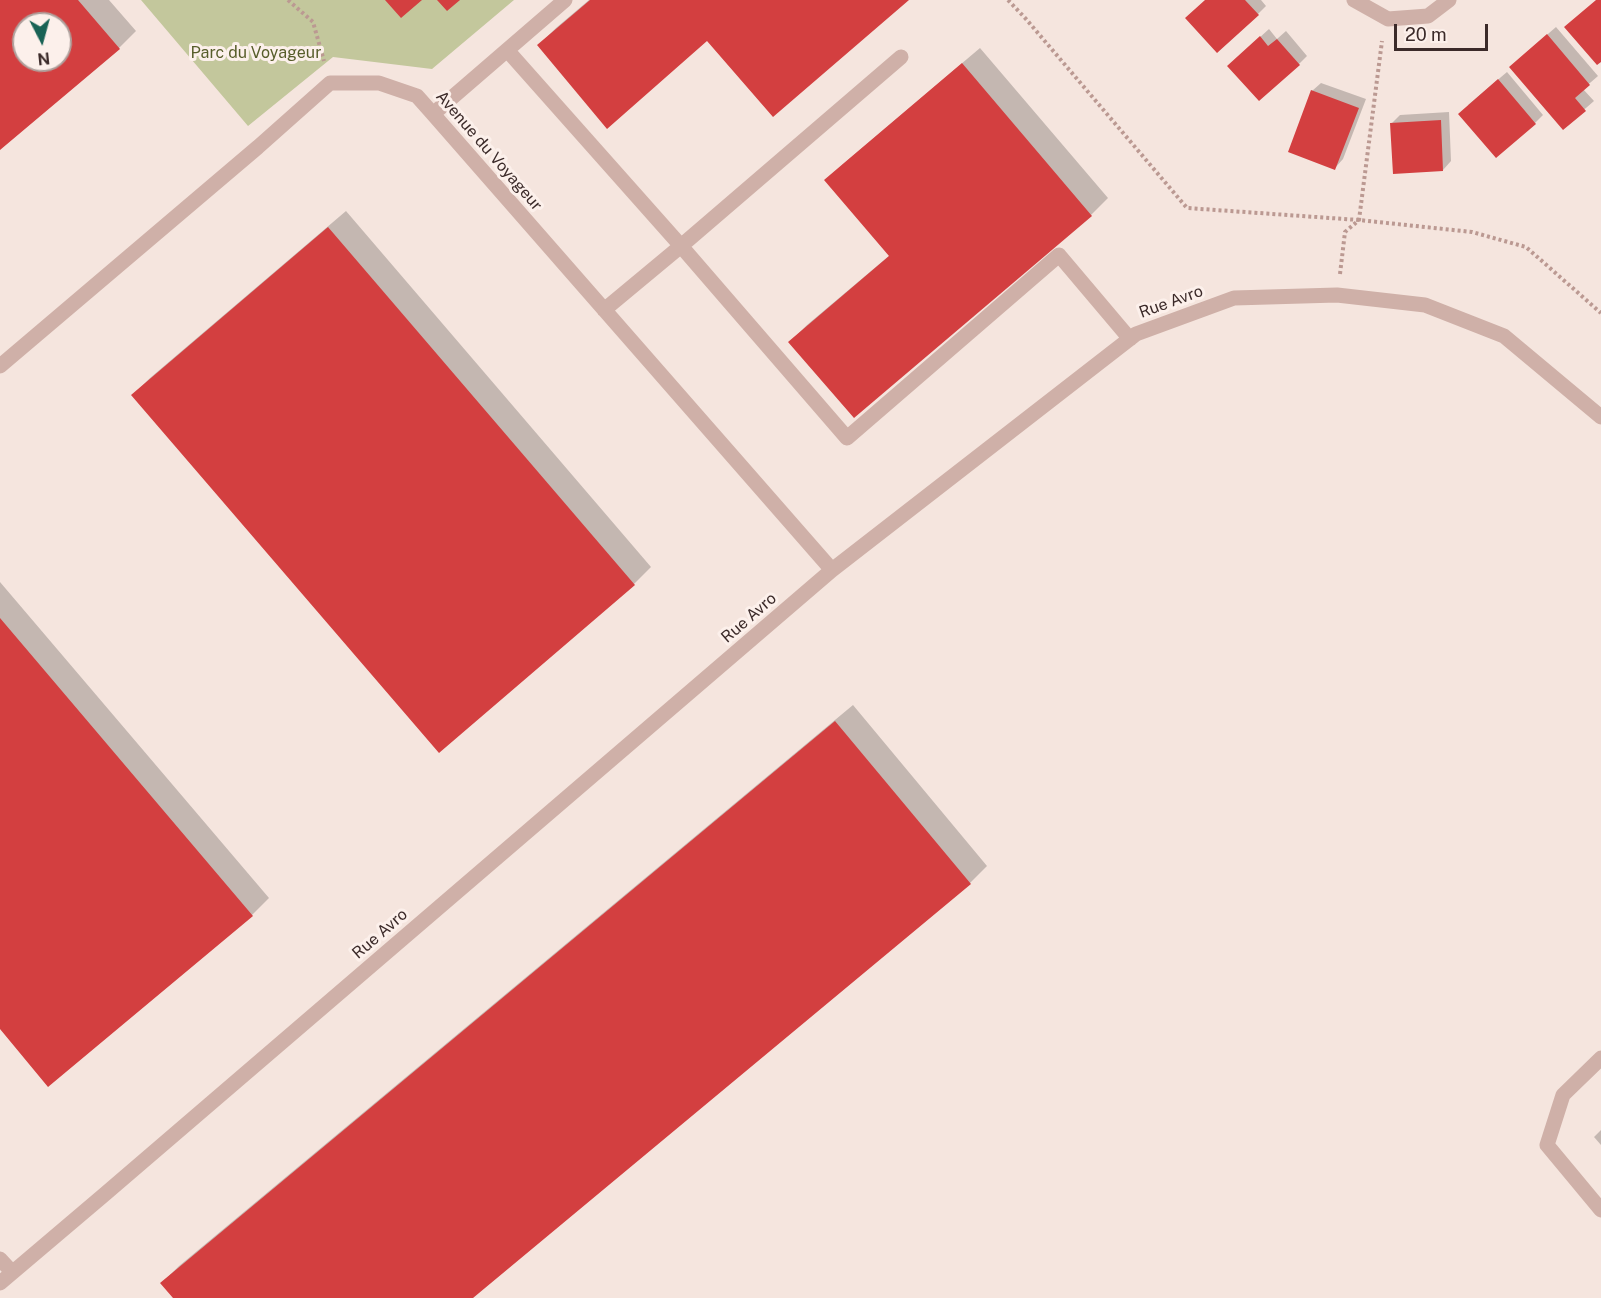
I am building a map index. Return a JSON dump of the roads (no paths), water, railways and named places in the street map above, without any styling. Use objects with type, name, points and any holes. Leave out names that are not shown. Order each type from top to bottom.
[{"type":"street","points":[[433,114],[565,0]]},
{"type":"street","points":[[1354,0],[1388,19],[1428,16],[1449,0]]},
{"type":"street","points":[[507,50],[681,246],[846,438],[1059,255],[1130,339]]},
{"type":"street","points":[[603,310],[901,57]]},
{"type":"street","name":"Avenue du Voyageur","points":[[0,366],[330,83],[379,83],[417,96],[832,570]]},
{"type":"street","name":"Rue Avro","points":[[0,1282],[832,570],[1136,334],[1234,298],[1337,296],[1425,305],[1504,336],[1601,417]]},
{"type":"street","points":[[1601,1058],[1563,1095],[1546,1145],[1601,1210]]},
{"type":"street","points":[[0,1259],[12,1272]]},
{"type":"park label","name":"Parc du Voyageur","points":[[256,53]]}]
